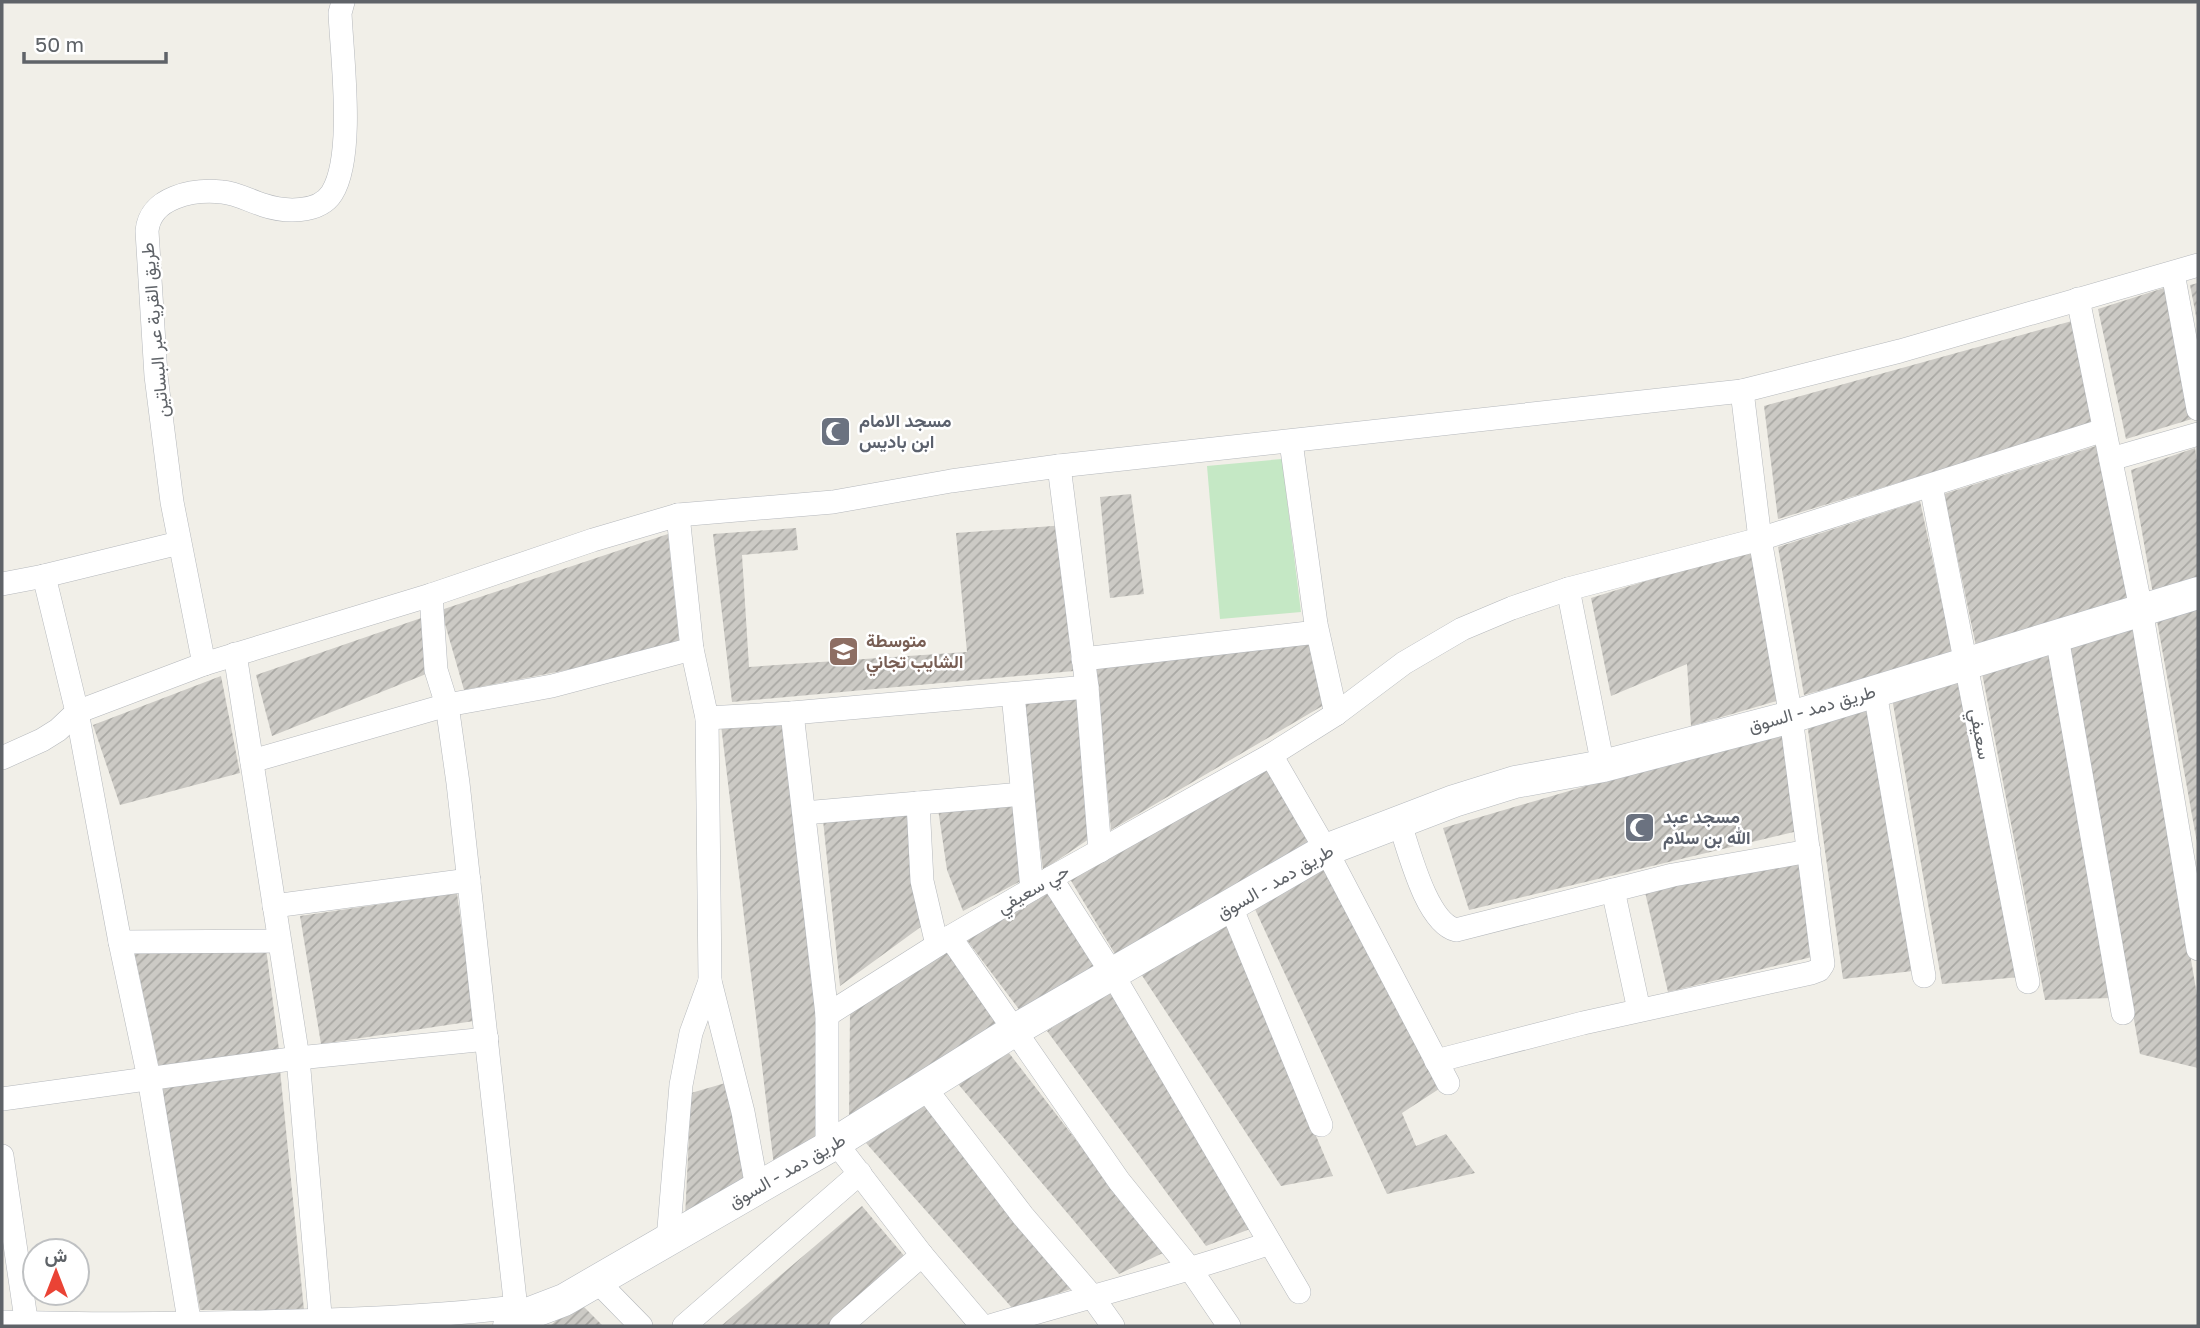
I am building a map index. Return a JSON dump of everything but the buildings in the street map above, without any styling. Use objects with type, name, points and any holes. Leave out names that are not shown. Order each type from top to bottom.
[{"type":"main road","name":"طريق دمد - السوق","points":[[514,1317],[564,1300],[597,1281],[832,1145],[1015,1030],[1325,850],[1454,801],[1515,782],[1602,766],[1791,717],[2198,593]]},
{"type":"street","name":"طريق القرية عبر البساتين","points":[[204,664],[179,543],[156,376],[148,218],[157,206],[174,198],[198,193],[224,192],[267,206],[291,209],[321,204],[331,195],[344,162],[340,13],[343,2]]},
{"type":"street","points":[[2,758],[42,740],[78,712],[204,664],[431,595],[593,540],[678,515],[833,502],[951,481],[1059,466],[1742,391],[1900,351],[2198,265]]},
{"type":"street","points":[[2173,273],[2198,409]]},
{"type":"street","points":[[2078,299],[2141,609],[2198,949]]},
{"type":"street","points":[[1436,1061],[1639,1010],[1819,970],[1824,957],[1810,850],[1791,717],[1760,539],[1742,391]]},
{"type":"street","name":"حي سعيفي","points":[[827,1015],[1042,883],[1271,755],[1336,714],[1404,663],[1462,629],[1568,589],[1760,539],[2104,430]]},
{"type":"street","points":[[2111,460],[2198,434]]},
{"type":"street","points":[[1291,442],[1317,632],[1336,714]]},
{"type":"street","points":[[1059,466],[1087,687],[1101,851]]},
{"type":"street","name":"سعيفي","points":[[1931,486],[2028,982]]},
{"type":"street","points":[[678,515],[692,649],[707,718],[709,981],[743,1112],[757,1188]]},
{"type":"street","points":[[2,584],[179,543]]},
{"type":"street","points":[[44,576],[78,712],[120,942],[149,1078],[190,1325]]},
{"type":"street","points":[[1568,589],[1602,766]]},
{"type":"street","points":[[2,1322],[190,1325],[320,1323],[472,1313],[514,1317],[469,880],[447,705],[436,670],[431,595]]},
{"type":"street","points":[[1083,659],[1317,632]]},
{"type":"street","points":[[2057,637],[2123,1013]]},
{"type":"street","points":[[252,761],[447,705],[552,686],[692,649]]},
{"type":"street","points":[[235,654],[298,1058],[320,1323]]},
{"type":"street","points":[[707,718],[1087,687]]},
{"type":"street","points":[[1875,692],[1924,976]]},
{"type":"street","points":[[1013,694],[1022,794],[1042,883],[1113,975],[1299,1292]]},
{"type":"street","points":[[792,713],[827,1015],[832,1145],[860,1173],[922,1255],[982,1326]]},
{"type":"street","points":[[1271,755],[1325,850],[1448,1083]]},
{"type":"street","points":[[804,813],[1022,794]]},
{"type":"street","points":[[918,803],[922,881],[944,941],[1015,1030],[1119,1181],[1191,1270],[1228,1326]]},
{"type":"street","points":[[1399,821],[1429,904],[1436,915],[1456,930],[1673,875],[1810,850]]},
{"type":"street","points":[[274,906],[469,880]]},
{"type":"street","points":[[1613,890],[1639,1010]]},
{"type":"street","points":[[1231,907],[1321,1125]]},
{"type":"street","points":[[120,942],[279,941]]},
{"type":"street","points":[[668,1240],[681,1085],[691,1033],[709,981]]},
{"type":"street","points":[[2,1098],[298,1058],[487,1039]]},
{"type":"street","points":[[925,1088],[1023,1216],[1091,1295],[1113,1326]]},
{"type":"street","points":[[2,1156],[27,1324]]},
{"type":"street","points":[[684,1326],[860,1173]]},
{"type":"street","points":[[990,1326],[1091,1295],[1191,1270],[1270,1243]]},
{"type":"street","points":[[841,1326],[922,1255]]},
{"type":"street","points":[[597,1281],[641,1326]]},
{"type":"green space","points":[[1282,459],[1301,612],[1220,619],[1207,466]]},
{"type":"place","name":"مسجد الامام ابن باديس","points":[[836,431]]},
{"type":"place","name":"متوسطة الشايب تجاني","points":[[843,651]]},
{"type":"place","name":"مسجد عبد الله بن سلام","points":[[1640,827]]}]
